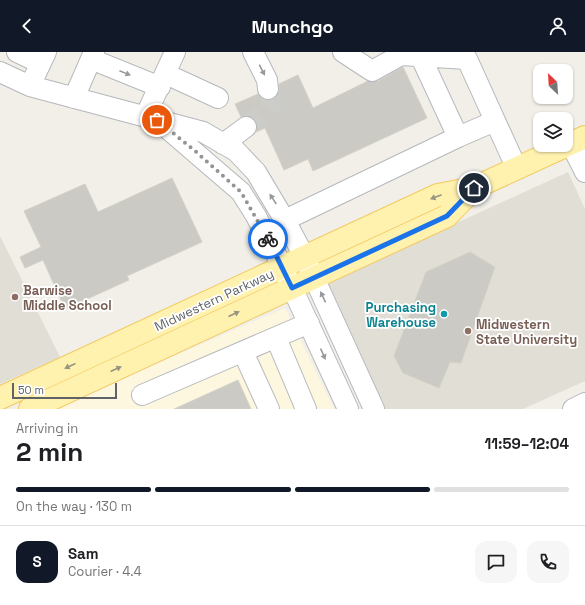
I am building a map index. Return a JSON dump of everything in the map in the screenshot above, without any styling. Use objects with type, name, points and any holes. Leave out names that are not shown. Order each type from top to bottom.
[{"type":"main road","name":"Midwestern Parkway","points":[[0,398],[305,258],[438,195],[474,188],[578,141]]},
{"type":"main road","name":"Midwestern Parkway","points":[[30,409],[447,216],[474,188]]},
{"type":"street","points":[[17,52],[43,57],[30,86]]},
{"type":"street","points":[[151,119],[163,81],[175,52]]},
{"type":"street","points":[[253,52],[267,80],[268,89]]},
{"type":"street","points":[[343,52],[372,71],[401,55],[468,59],[517,169]]},
{"type":"street","points":[[420,55],[458,137]]},
{"type":"street","points":[[74,98],[93,56],[163,81],[218,98]]},
{"type":"street","points":[[0,72],[30,86],[203,132],[236,151],[256,172],[285,220],[305,258],[374,409]]},
{"type":"street","points":[[151,119],[194,150],[241,192],[256,216],[283,268],[348,409]]},
{"type":"street","points":[[285,220],[458,137],[495,121]]},
{"type":"street","points":[[223,144],[246,127]]},
{"type":"street","points":[[578,141],[585,172]]},
{"type":"street","points":[[142,395],[309,323]]},
{"type":"street","points":[[276,338],[306,409]]},
{"type":"street","points":[[243,352],[269,409]]},
{"type":"street","points":[[573,409],[585,404]]},
{"type":"shaded area","name":"Midwestern State University","points":[[568,172],[585,209],[585,381],[523,409],[385,409],[328,282]]},
{"type":"shaded area","name":"Barwise Middle School","points":[[0,236],[60,357],[0,384]]},
{"type":"shaded area","points":[[285,308],[334,409],[54,409],[114,382]]},
{"type":"building","points":[[403,67],[427,118],[313,171],[308,159],[284,170],[265,128],[256,132],[257,126],[255,120],[250,116],[241,117],[235,104],[258,94],[264,100],[274,98],[279,93],[279,84],[298,75],[313,108],[368,81],[378,81]]},
{"type":"building","points":[[172,178],[202,242],[127,276],[129,280],[65,309],[43,260],[25,268],[20,257],[41,247],[24,211],[85,184],[98,212]]},
{"type":"building","name":"Purchasing Warehouse","points":[[470,252],[495,267],[461,363],[450,362],[439,388],[403,373],[394,356],[426,272]]},
{"type":"building","points":[[238,380],[251,409],[174,409]]},
{"type":"tunnel","points":[[246,127],[271,105],[268,89]]},
{"type":"way so far","points":[[157,120],[194,150],[241,192],[268,239]]},
{"type":"place","name":"Barwise Middle School","points":[[15,297]]},
{"type":"place","name":"Purchasing Warehouse","points":[[444,314]]},
{"type":"place","name":"Midwestern State University","points":[[468,331]]},
{"type":"route","points":[[268,239],[292,288],[447,216],[474,188]]}]
